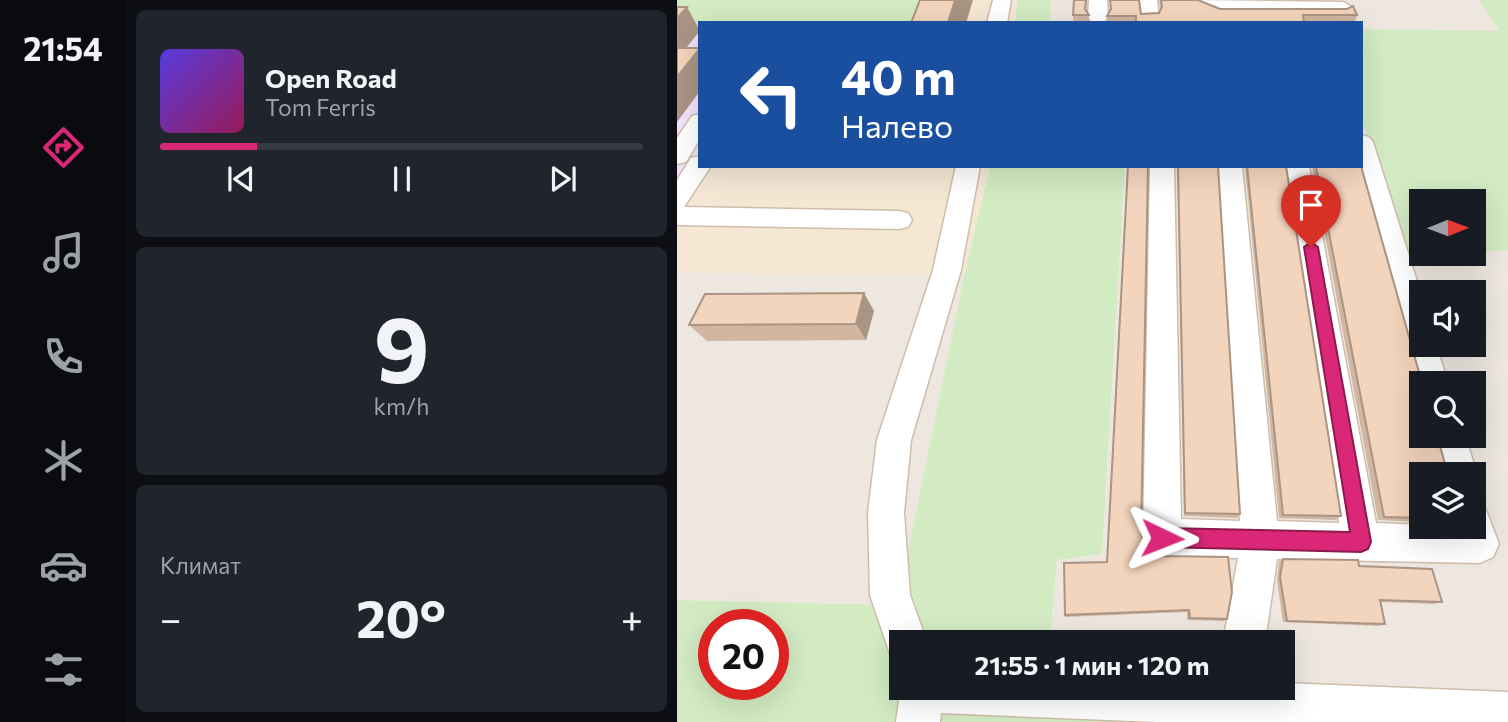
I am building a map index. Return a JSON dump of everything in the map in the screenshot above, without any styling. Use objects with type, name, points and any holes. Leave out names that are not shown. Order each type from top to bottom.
[{"type":"street","points":[[997,21],[1002,0]]},
{"type":"street","points":[[1203,0],[1219,8],[1344,8]]},
{"type":"street","points":[[677,156],[698,124]]},
{"type":"street","points":[[1363,149],[1409,304]]},
{"type":"street","points":[[698,167],[678,201],[899,220]]},
{"type":"street","points":[[902,630],[890,596],[886,513],[895,440],[947,270],[968,168]]},
{"type":"street","points":[[1162,168],[1162,538],[1260,542],[1480,544],[1478,539]]},
{"type":"street","points":[[1230,168],[1260,542],[1246,630]]},
{"type":"street","points":[[1297,168],[1361,542]]},
{"type":"street","points":[[1295,699],[1508,714]]},
{"type":"shaded area","points":[[677,0],[1017,0],[1015,21],[698,21],[698,168],[990,168],[964,276],[677,273]]},
{"type":"shaded area","points":[[1051,0],[1479,0],[1500,31],[1363,29],[1363,21],[1050,21]]},
{"type":"shaded area","points":[[677,26],[698,27],[698,148],[677,180]]},
{"type":"shaded area","points":[[1363,123],[1401,251],[1409,251],[1409,266],[1486,266],[1486,251],[1508,251],[1508,700],[1295,685],[1295,630],[1051,630],[1057,560],[1102,554],[1125,168],[1363,168]]},
{"type":"shaded area","points":[[677,273],[964,276],[897,605],[677,600]]},
{"type":"green space","points":[[677,0],[940,0],[932,21],[698,21],[698,27],[677,26]]},
{"type":"green space","points":[[1017,0],[1051,0],[1050,21],[1015,21]]},
{"type":"green space","points":[[1479,0],[1508,0],[1508,251],[1486,251],[1486,189],[1409,189],[1409,252],[1401,252],[1363,123],[1363,29],[1500,31]]},
{"type":"green space","points":[[990,168],[1125,168],[1102,554],[1057,560],[1051,630],[889,630],[889,700],[1295,700],[1295,685],[1508,700],[1508,722],[677,722],[677,600],[897,605],[964,276]]},
{"type":"building","points":[[920,0],[955,0],[949,21],[912,21]]},
{"type":"building","points":[[1074,0],[1086,0],[1085,9],[1089,15],[1073,15]]},
{"type":"building","points":[[1110,0],[1139,0],[1141,14],[1159,13],[1161,0],[1198,0],[1220,9],[1347,9],[1353,6],[1357,15],[1303,15],[1304,21],[1136,21],[1136,16],[1107,16],[1111,9]]},
{"type":"building","points":[[677,7],[687,7],[677,18]]},
{"type":"building","points":[[677,48],[698,48],[698,51],[677,77]]},
{"type":"building","points":[[1128,168],[1148,168],[1141,534],[1148,549],[1162,556],[1228,557],[1232,592],[1227,619],[1190,618],[1189,610],[1065,615],[1064,563],[1107,562]]},
{"type":"building","points":[[1178,168],[1218,168],[1240,514],[1185,513]]},
{"type":"building","points":[[1247,168],[1286,168],[1341,516],[1283,515]]},
{"type":"building","points":[[1316,168],[1362,168],[1409,337],[1409,357],[1415,357],[1419,371],[1409,371],[1409,448],[1440,448],[1445,462],[1409,462],[1409,518],[1384,517]]},
{"type":"building","points":[[864,293],[856,324],[689,325],[705,294]]},
{"type":"building","points":[[1283,559],[1358,560],[1359,566],[1432,569],[1442,602],[1380,600],[1385,624],[1287,621],[1280,577]]},
{"type":"route","points":[[1162,538],[1361,542],[1311,247]]}]
